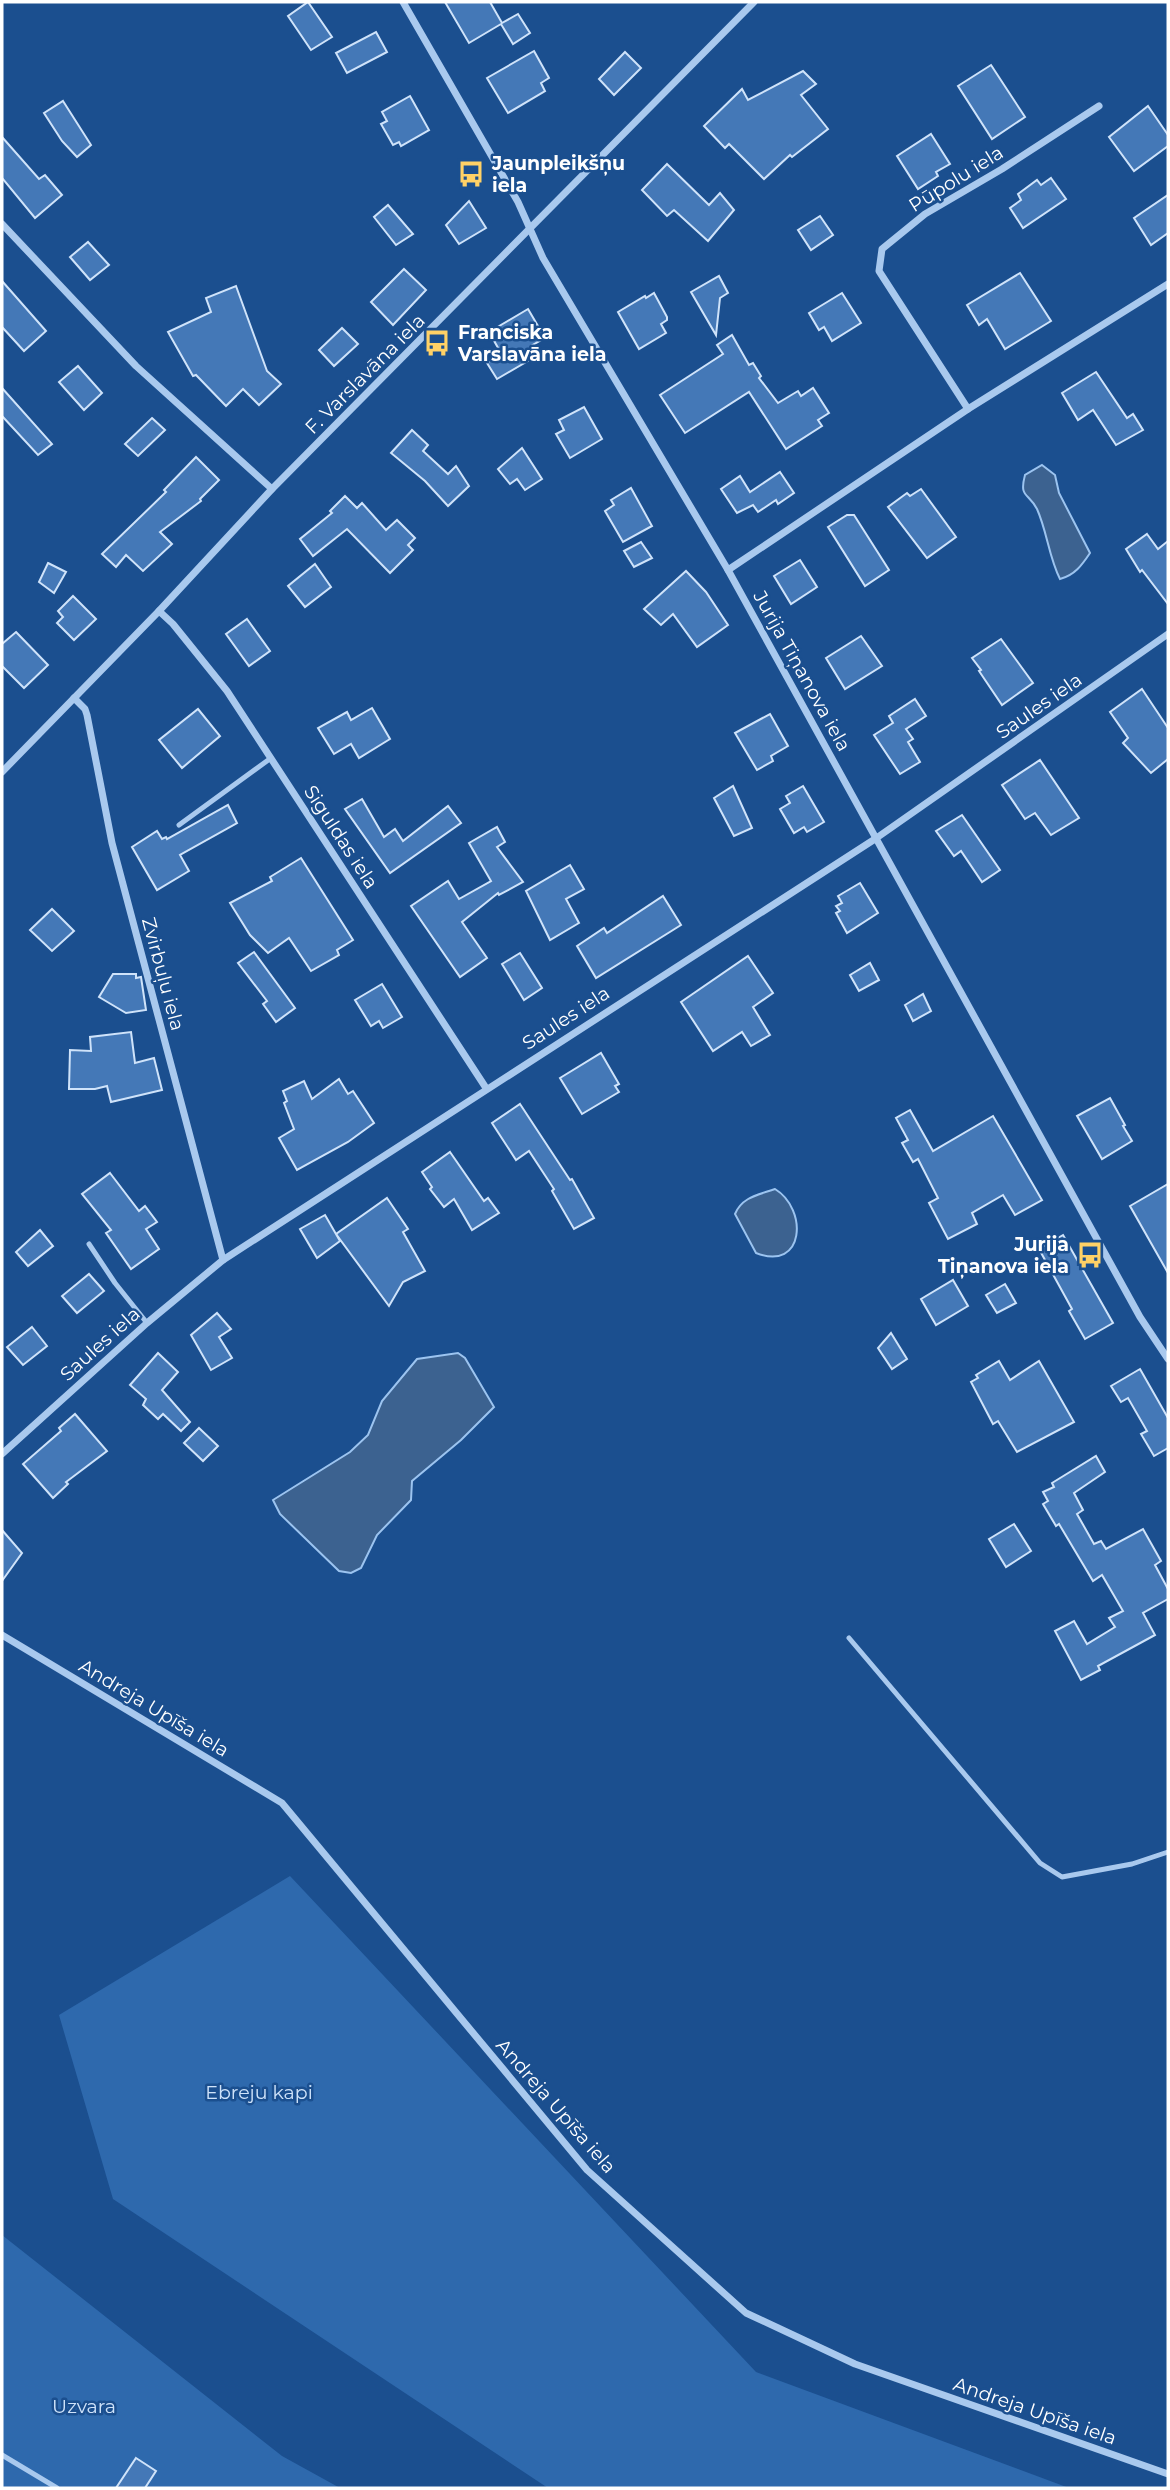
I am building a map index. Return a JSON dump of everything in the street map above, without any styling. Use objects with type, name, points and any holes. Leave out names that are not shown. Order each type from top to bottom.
[{"type":"street","name":"Jurija Tiņanova iela","points":[[403,2],[518,202],[543,258],[728,570],[1133,1304],[1168,1359]]},
{"type":"street","name":"F. Varslavāna iela","points":[[2,772],[159,611],[272,489],[754,2]]},
{"type":"street","name":"Pūpolu iela","points":[[968,409],[878,271],[882,249],[925,214],[1002,169],[1099,106]]},
{"type":"street","points":[[2,224],[136,366],[272,489]]},
{"type":"street","points":[[728,570],[968,409],[1168,284]]},
{"type":"street","name":"Siguldas iela","points":[[159,611],[173,624],[227,691],[486,1088]]},
{"type":"street","name":"Saules iela","points":[[2,1454],[147,1323],[223,1260],[875,839],[1168,634]]},
{"type":"street","name":"Zvirbuļu iela","points":[[74,698],[87,715],[112,843],[223,1260]]},
{"type":"street","name":"Andreja Upīša iela","points":[[2,1635],[282,1803],[587,2170],[746,2314],[855,2364],[1168,2474]]},
{"type":"lane","points":[[179,825],[271,758]]},
{"type":"lane","points":[[89,1244],[147,1323]]},
{"type":"lane","points":[[849,1638],[1040,1863],[1062,1877],[1132,1864],[1168,1852]]},
{"type":"lane","points":[[2,2455],[57,2488]]},
{"type":"green space","name":"Ebreju kapi","points":[[290,1876],[756,2372],[1069,2488],[548,2488],[113,2199],[59,2015]]},
{"type":"green space","name":"Uzvara","points":[[2,2235],[282,2456],[340,2488],[2,2488]]},
{"type":"shaded area","points":[[1042,465],[1055,475],[1059,493],[1090,553],[1074,572],[1060,579],[1037,509],[1023,488],[1025,475]]},
{"type":"shaded area","points":[[775,1189],[786,1198],[793,1210],[796,1236],[792,1246],[784,1254],[772,1257],[756,1253],[735,1214],[746,1200]]},
{"type":"shaded area","points":[[458,1353],[465,1358],[494,1407],[461,1440],[412,1481],[411,1500],[377,1535],[361,1568],[351,1573],[339,1571],[280,1514],[273,1500],[350,1452],[368,1435],[382,1401],[417,1359]]},
{"type":"building","points":[[308,2],[332,37],[311,50],[288,16]]},
{"type":"building","points":[[445,2],[490,2],[502,23],[518,14],[530,33],[513,44],[501,24],[469,43]]},
{"type":"building","points":[[376,32],[387,52],[347,73],[336,53]]},
{"type":"building","points":[[534,51],[549,78],[541,83],[545,91],[508,113],[487,78]]},
{"type":"building","points":[[625,52],[641,68],[614,95],[599,79]]},
{"type":"building","points":[[991,65],[1025,117],[992,139],[958,86]]},
{"type":"building","points":[[803,71],[816,84],[801,95],[828,129],[792,157],[790,155],[764,179],[729,144],[725,148],[704,126],[742,89],[748,100]]},
{"type":"building","points":[[410,96],[429,130],[401,146],[399,142],[393,145],[381,124],[387,121],[382,112]]},
{"type":"building","points":[[63,101],[91,145],[77,157],[62,141],[44,113]]},
{"type":"building","points":[[1148,106],[1168,135],[1168,146],[1134,171],[1109,137]]},
{"type":"building","points":[[931,134],[950,164],[936,172],[938,176],[918,189],[897,156]]},
{"type":"building","points":[[2,137],[39,179],[45,175],[62,195],[35,218],[2,178]]},
{"type":"building","points":[[667,164],[709,205],[720,193],[734,210],[708,241],[674,210],[667,216],[642,190]]},
{"type":"building","points":[[1051,178],[1066,199],[1023,228],[1010,208],[1021,200],[1018,194],[1037,180],[1041,185]]},
{"type":"building","points":[[1168,195],[1168,233],[1151,245],[1134,218]]},
{"type":"building","points":[[469,201],[486,228],[459,244],[446,225]]},
{"type":"building","points":[[388,205],[413,234],[396,245],[374,217]]},
{"type":"building","points":[[820,216],[833,235],[811,250],[798,230]]},
{"type":"building","points":[[88,242],[109,265],[90,280],[70,257]]},
{"type":"building","points":[[404,269],[426,290],[393,325],[371,302]]},
{"type":"building","points":[[1020,273],[1051,321],[1005,349],[987,319],[979,325],[967,305]]},
{"type":"building","points":[[719,276],[728,293],[720,298],[716,335],[691,292]]},
{"type":"building","points":[[2,281],[46,331],[24,351],[2,327]]},
{"type":"building","points":[[236,286],[267,371],[281,384],[259,405],[243,389],[226,406],[196,375],[193,376],[168,332],[211,312],[206,298]]},
{"type":"building","points":[[654,293],[667,317],[661,324],[666,333],[639,349],[618,312]]},
{"type":"building","points":[[842,293],[861,323],[832,341],[824,327],[819,330],[809,313]]},
{"type":"building","points":[[528,309],[545,338],[531,346],[536,355],[533,358],[497,379],[487,363],[501,353],[489,332]]},
{"type":"building","points":[[342,328],[358,344],[334,366],[319,350]]},
{"type":"building","points":[[732,335],[749,365],[753,363],[761,376],[759,378],[778,403],[798,391],[801,396],[813,388],[829,413],[818,420],[822,426],[786,449],[749,392],[685,433],[660,395],[723,354],[717,345]]},
{"type":"building","points":[[78,366],[102,393],[84,410],[59,382]]},
{"type":"building","points":[[1096,372],[1127,418],[1133,414],[1143,430],[1116,445],[1093,410],[1078,420],[1062,393]]},
{"type":"building","points":[[2,388],[52,444],[38,455],[2,416]]},
{"type":"building","points":[[584,407],[602,439],[570,458],[556,434],[564,430],[559,420]]},
{"type":"building","points":[[152,418],[165,430],[138,456],[125,444]]},
{"type":"building","points":[[412,430],[428,445],[423,451],[448,474],[456,466],[469,486],[448,506],[425,481],[391,453]]},
{"type":"building","points":[[522,448],[542,479],[525,490],[517,479],[510,484],[498,469]]},
{"type":"building","points":[[196,457],[219,480],[201,501],[160,532],[172,544],[143,571],[126,555],[116,567],[102,554],[166,492],[164,490]]},
{"type":"building","points":[[780,472],[794,493],[778,504],[776,500],[758,512],[753,505],[737,513],[721,489],[740,476],[750,492]]},
{"type":"building","points":[[631,488],[652,526],[623,542],[605,511],[614,505],[611,500]]},
{"type":"building","points":[[921,489],[956,537],[927,558],[888,507],[907,493],[910,496]]},
{"type":"building","points":[[345,496],[357,508],[362,503],[386,530],[397,520],[415,538],[408,545],[413,550],[390,573],[347,529],[313,556],[300,539],[332,513],[330,511]]},
{"type":"building","points":[[847,515],[854,515],[889,570],[865,586],[828,527]]},
{"type":"building","points":[[1147,534],[1158,549],[1168,541],[1168,604],[1142,570],[1140,572],[1126,549]]},
{"type":"building","points":[[641,542],[652,558],[634,567],[624,551]]},
{"type":"building","points":[[800,560],[817,587],[791,604],[774,576]]},
{"type":"building","points":[[48,563],[66,572],[54,593],[39,582]]},
{"type":"building","points":[[315,564],[331,587],[305,607],[288,586]]},
{"type":"building","points":[[686,571],[706,592],[728,625],[697,647],[673,614],[661,625],[644,609]]},
{"type":"building","points":[[73,596],[96,619],[74,640],[57,623],[63,617],[58,611]]},
{"type":"building","points":[[247,619],[270,651],[249,666],[226,634]]},
{"type":"building","points":[[16,632],[48,665],[24,688],[2,666],[2,644]]},
{"type":"building","points":[[861,636],[882,666],[845,689],[826,658]]},
{"type":"building","points":[[1001,639],[1033,683],[1002,705],[972,658]]},
{"type":"building","points":[[1142,689],[1168,728],[1168,759],[1151,773],[1123,743],[1128,738],[1110,712]]},
{"type":"building","points":[[915,699],[926,716],[906,729],[913,739],[908,742],[920,762],[900,774],[874,735],[893,723],[889,716]]},
{"type":"building","points":[[372,708],[390,739],[359,758],[351,744],[334,754],[318,728],[347,712],[351,720]]},
{"type":"building","points":[[198,709],[220,736],[182,768],[159,740]]},
{"type":"building","points":[[770,714],[788,746],[771,756],[773,761],[757,770],[735,733]]},
{"type":"building","points":[[1040,760],[1079,818],[1051,835],[1035,813],[1025,819],[1002,785]]},
{"type":"building","points":[[733,786],[752,828],[734,836],[714,798]]},
{"type":"building","points":[[803,786],[824,822],[807,832],[804,827],[794,833],[780,809],[790,803],[786,796]]},
{"type":"building","points":[[362,799],[384,837],[395,829],[403,841],[448,806],[461,823],[390,873],[345,809]]},
{"type":"building","points":[[228,805],[237,823],[180,855],[189,871],[157,890],[132,847],[157,831],[162,839],[167,839]]},
{"type":"building","points":[[962,815],[1000,870],[982,882],[961,851],[954,856],[936,831]]},
{"type":"building","points":[[497,827],[505,842],[497,847],[523,882],[499,895],[498,893],[462,922],[487,958],[460,977],[411,906],[448,881],[459,899],[491,881],[469,843]]},
{"type":"building","points":[[301,858],[353,940],[337,950],[339,955],[311,971],[289,938],[268,953],[250,935],[230,903],[272,881],[270,877]]},
{"type":"building","points":[[570,865],[584,889],[566,899],[579,923],[550,940],[526,891]]},
{"type":"building","points":[[860,883],[878,913],[847,933],[836,913],[840,911],[836,906],[842,903],[838,896]]},
{"type":"building","points":[[663,896],[681,925],[596,978],[577,946],[604,928],[607,933]]},
{"type":"building","points":[[52,909],[74,931],[52,951],[30,930]]},
{"type":"building","points":[[254,952],[295,1008],[276,1022],[263,1004],[267,1001],[238,963]]},
{"type":"building","points":[[520,953],[542,988],[524,1000],[502,964]]},
{"type":"building","points":[[748,956],[773,993],[753,1007],[770,1035],[751,1046],[742,1032],[713,1051],[681,1002]]},
{"type":"building","points":[[870,963],[879,980],[859,991],[850,975]]},
{"type":"building","points":[[113,974],[136,974],[136,978],[141,977],[146,1010],[126,1013],[99,997]]},
{"type":"building","points":[[382,984],[402,1017],[383,1028],[379,1021],[371,1026],[355,1000]]},
{"type":"building","points":[[923,994],[931,1011],[913,1021],[905,1005]]},
{"type":"building","points":[[131,1032],[135,1063],[154,1058],[162,1090],[111,1102],[107,1086],[69,1089],[70,1050],[91,1051],[90,1037]]},
{"type":"building","points":[[601,1053],[619,1084],[615,1086],[619,1092],[582,1114],[560,1078]]},
{"type":"building","points":[[339,1079],[348,1094],[353,1091],[374,1123],[348,1142],[297,1170],[279,1138],[294,1129],[284,1103],[287,1101],[283,1091],[304,1081],[312,1099]]},
{"type":"building","points":[[1110,1098],[1132,1141],[1102,1159],[1077,1116]]},
{"type":"building","points":[[520,1104],[570,1180],[572,1179],[594,1218],[574,1229],[552,1191],[554,1189],[529,1151],[516,1160],[492,1123]]},
{"type":"building","points":[[910,1110],[933,1151],[993,1116],[1042,1200],[1015,1215],[1003,1195],[972,1213],[977,1224],[948,1239],[929,1203],[938,1198],[918,1159],[913,1162],[902,1143],[908,1140],[896,1118]]},
{"type":"building","points":[[450,1152],[484,1201],[488,1198],[499,1213],[472,1230],[454,1199],[444,1207],[430,1189],[432,1187],[422,1172]]},
{"type":"building","points":[[110,1173],[139,1211],[145,1206],[157,1222],[146,1229],[159,1249],[131,1269],[106,1233],[111,1230],[82,1194]]},
{"type":"building","points":[[1168,1184],[1168,1273],[1130,1206]]},
{"type":"building","points":[[387,1198],[408,1229],[403,1232],[425,1271],[403,1282],[389,1306],[336,1234]]},
{"type":"building","points":[[325,1215],[340,1241],[317,1258],[300,1229]]},
{"type":"building","points":[[40,1230],[53,1246],[28,1266],[16,1252]]},
{"type":"building","points":[[1063,1235],[1113,1323],[1085,1339],[1039,1249]]},
{"type":"building","points":[[89,1274],[104,1291],[77,1313],[62,1296]]},
{"type":"building","points":[[953,1280],[968,1306],[936,1325],[921,1299]]},
{"type":"building","points":[[1005,1284],[1016,1303],[997,1313],[986,1295]]},
{"type":"building","points":[[217,1313],[231,1329],[219,1337],[232,1358],[211,1370],[191,1335]]},
{"type":"building","points":[[32,1327],[47,1346],[23,1365],[7,1347]]},
{"type":"building","points":[[891,1333],[907,1359],[892,1369],[878,1348]]},
{"type":"building","points":[[158,1353],[178,1372],[162,1390],[190,1422],[181,1431],[163,1414],[158,1419],[143,1405],[146,1399],[130,1385]]},
{"type":"building","points":[[999,1361],[1010,1380],[1039,1361],[1074,1422],[1017,1452],[998,1421],[993,1424],[971,1382],[978,1378],[976,1375]]},
{"type":"building","points":[[1140,1369],[1168,1418],[1168,1448],[1154,1456],[1141,1434],[1147,1431],[1128,1398],[1121,1402],[1111,1386]]},
{"type":"building","points":[[75,1414],[107,1451],[66,1482],[68,1484],[53,1498],[23,1464],[61,1431],[59,1428]]},
{"type":"building","points":[[199,1428],[218,1446],[203,1461],[184,1443]]},
{"type":"building","points":[[1096,1456],[1105,1472],[1074,1493],[1083,1510],[1077,1514],[1094,1544],[1101,1541],[1106,1549],[1143,1529],[1161,1561],[1155,1565],[1168,1589],[1168,1599],[1143,1613],[1155,1635],[1098,1666],[1100,1670],[1081,1680],[1055,1631],[1074,1621],[1087,1644],[1115,1627],[1109,1618],[1123,1611],[1102,1575],[1093,1581],[1059,1524],[1056,1526],[1043,1504],[1048,1501],[1043,1492],[1054,1487],[1052,1483]]},
{"type":"building","points":[[1014,1524],[1031,1551],[1006,1567],[989,1539]]},
{"type":"building","points":[[2,1530],[22,1553],[2,1581]]},
{"type":"building","points":[[136,2458],[156,2471],[145,2488],[116,2488]]},
{"type":"place","name":"Jaunpleikšņu iela","points":[[471,174]]},
{"type":"place","name":"Franciska Varslavāna iela","points":[[437,343]]},
{"type":"place","name":"Jurija Tiņanova iela","points":[[1090,1255]]}]
